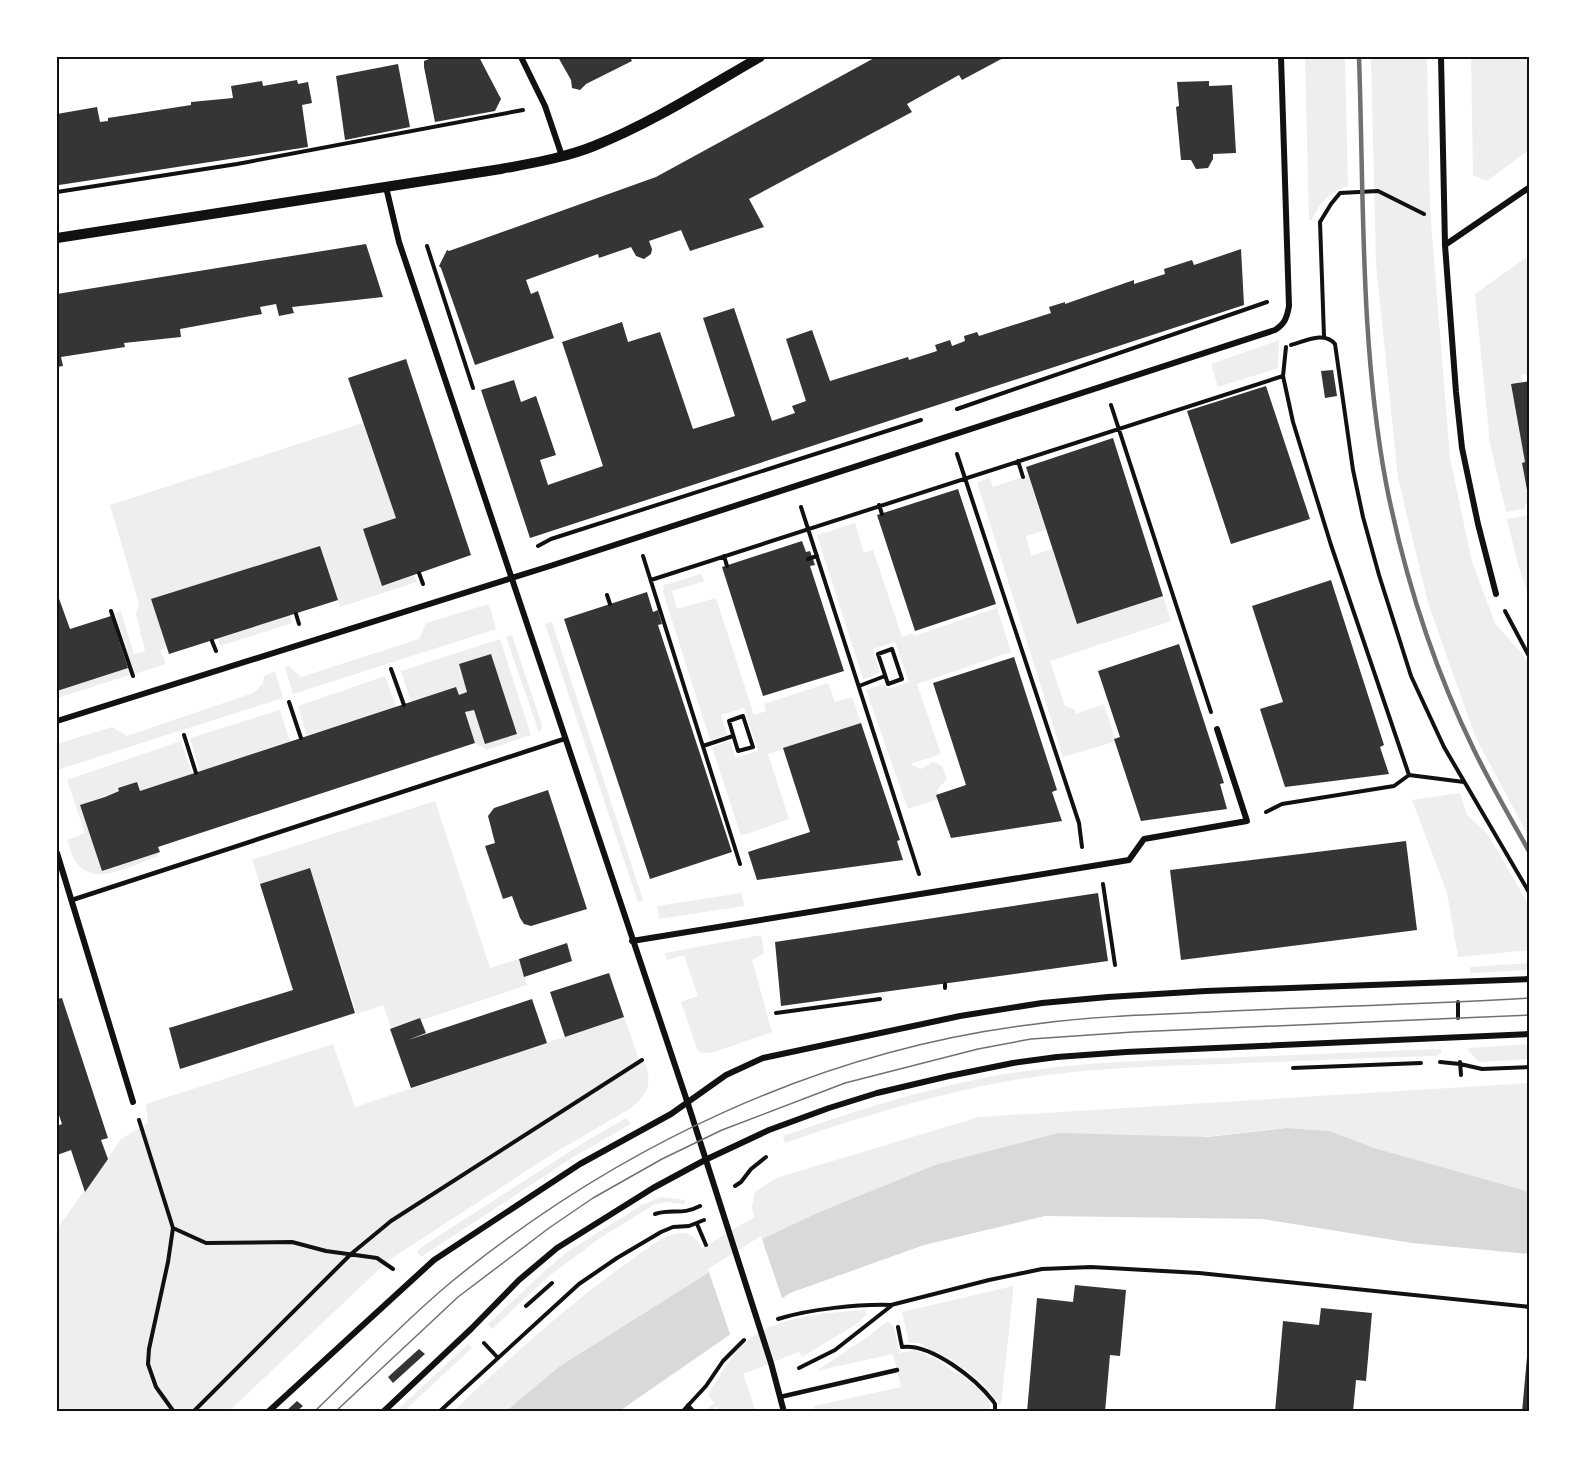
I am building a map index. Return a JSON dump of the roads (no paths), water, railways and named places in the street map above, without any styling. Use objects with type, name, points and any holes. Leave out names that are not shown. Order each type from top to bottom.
[{"type":"street","points":[[520,57],[545,106],[562,156]]},
{"type":"street","points":[[57,238],[501,169],[562,156],[634,129],[760,57]]},
{"type":"street","points":[[57,721],[511,578],[1275,330],[1282,326],[1287,316],[1289,295],[1281,57]]},
{"type":"street","points":[[1441,57],[1445,245],[1462,448],[1478,524],[1497,594]]},
{"type":"street","points":[[386,187],[399,242],[687,1104],[771,1363],[784,1412]]},
{"type":"street","points":[[1445,245],[1530,187]]},
{"type":"street","points":[[632,941],[1129,860],[1144,839],[1247,821],[1217,729]]},
{"type":"street","points":[[57,853],[133,1102]]},
{"type":"street","points":[[268,1412],[434,1260],[580,1164],[687,1104],[726,1075],[763,1058],[1006,1008],[1108,997],[1530,979]]},
{"type":"street","points":[[383,1412],[519,1280],[557,1248],[653,1188],[705,1160],[770,1130],[852,1100],[950,1076],[1036,1059],[1126,1052],[1530,1034]]},
{"type":"lane","points":[[72,900],[564,739]]},
{"type":"lane","points":[[780,1397],[897,1370]]},
{"type":"tram line","points":[[314,1412],[432,1298],[514,1234],[582,1188],[652,1148],[725,1112],[800,1081],[877,1056],[956,1037],[1036,1024],[1093,1018],[1530,998]]},
{"type":"tram line","points":[[335,1412],[458,1297],[549,1228],[593,1198],[662,1159],[722,1130],[845,1083],[978,1049],[1031,1039],[1133,1032],[1530,1015]]},
{"type":"railway","points":[[1359,57],[1367,324],[1378,430],[1393,517],[1421,619],[1445,686],[1481,763],[1530,853]]}]
